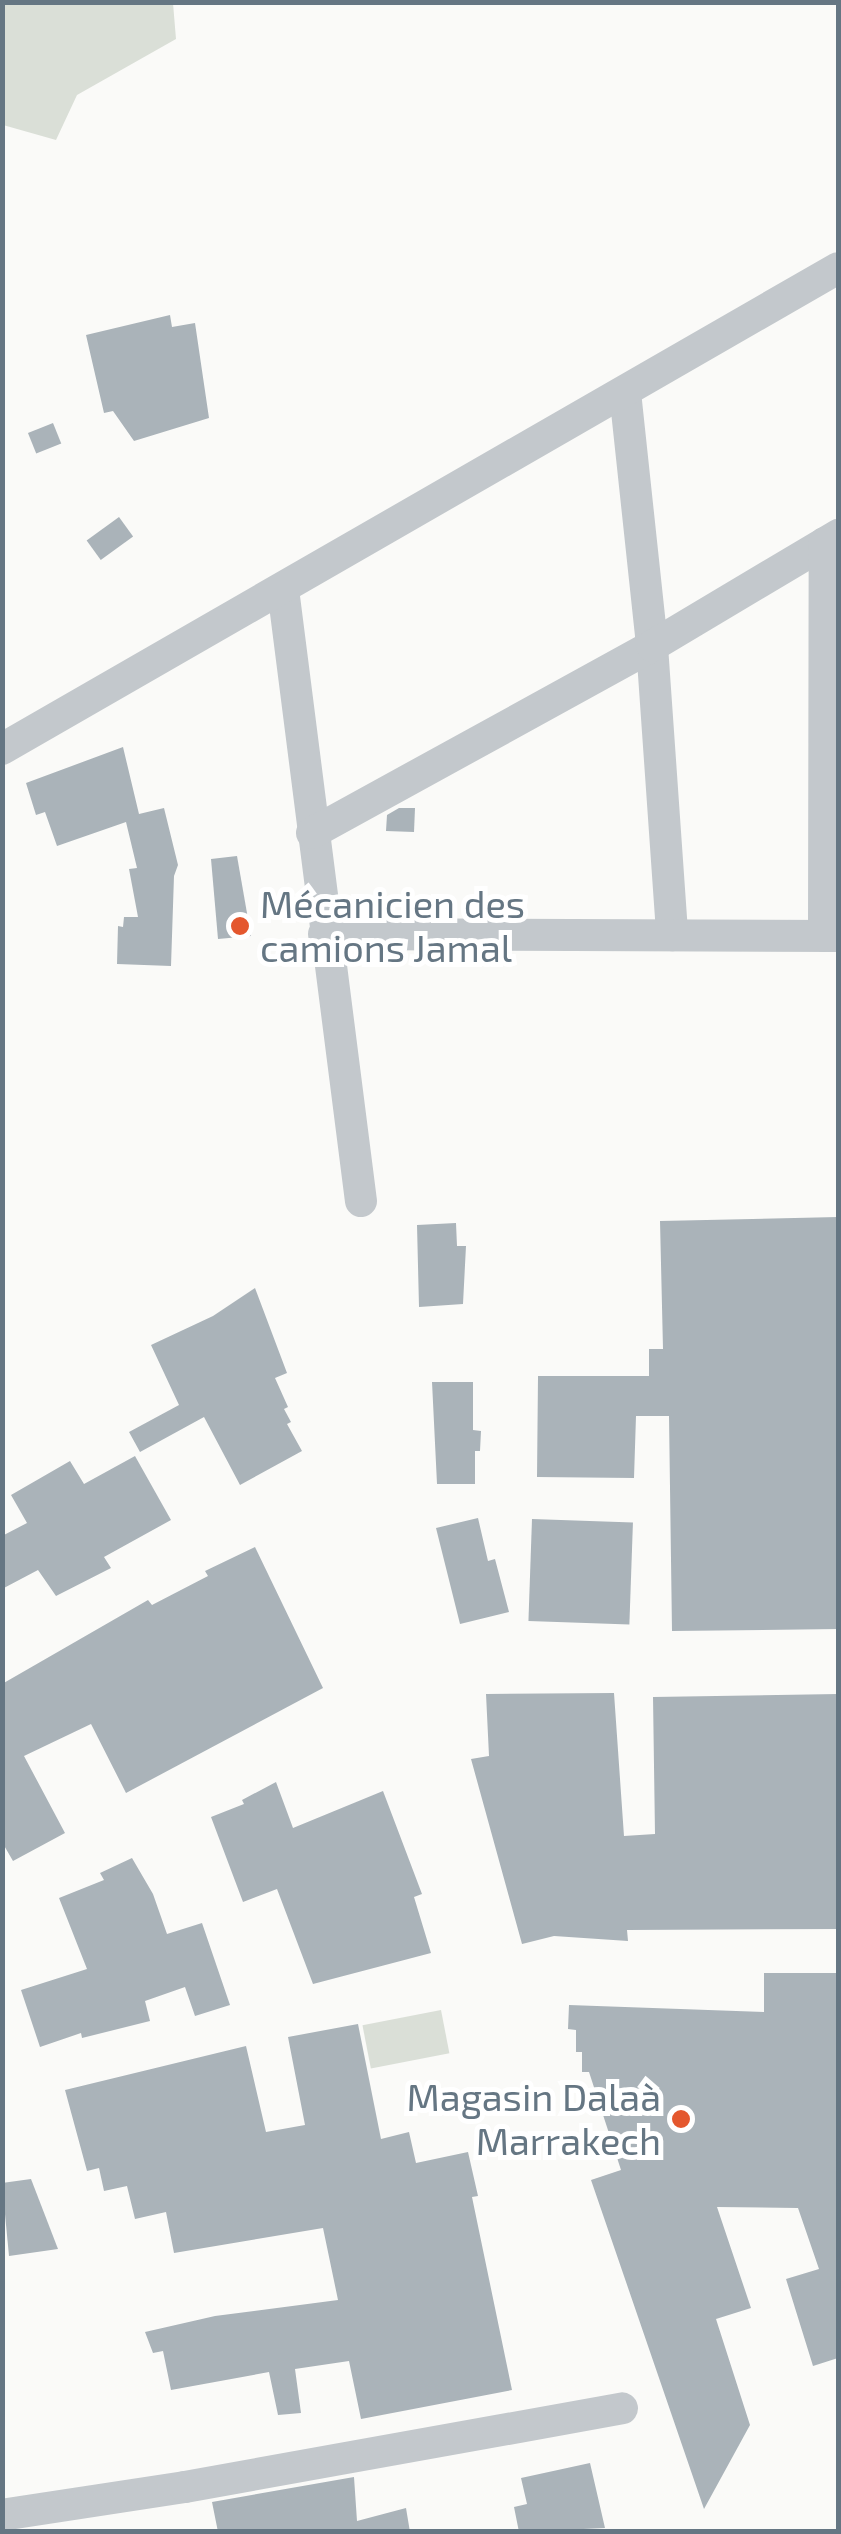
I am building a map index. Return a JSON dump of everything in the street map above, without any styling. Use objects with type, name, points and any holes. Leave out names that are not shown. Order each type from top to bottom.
[{"type":"street","points":[[2,749],[838,268]]},
{"type":"street","points":[[625,392],[652,646],[672,936]]},
{"type":"street","points":[[312,833],[652,646],[832,539]]},
{"type":"street","points":[[324,934],[831,936],[832,539]]},
{"type":"street","points":[[283,588],[361,1202]]},
{"type":"street","points":[[2,2514],[204,2484],[622,2408]]},
{"type":"shaded area","points":[[2,3],[173,3],[176,39],[77,95],[56,140],[3,125]]},
{"type":"shaded area","points":[[441,2010],[449,2053],[371,2068],[362,2025]]},
{"type":"building","points":[[170,315],[172,327],[195,323],[209,418],[134,441],[113,411],[104,413],[86,335]]},
{"type":"building","points":[[53,423],[61,443],[36,454],[28,433]]},
{"type":"building","points":[[119,517],[133,536],[101,560],[87,541]]},
{"type":"building","points":[[123,747],[139,814],[164,808],[178,865],[174,876],[171,966],[117,964],[118,926],[123,927],[124,917],[138,917],[129,869],[137,868],[126,822],[57,846],[45,812],[36,815],[26,783]]},
{"type":"building","points":[[399,808],[415,808],[414,832],[386,831],[387,815]]},
{"type":"building","points":[[237,856],[251,936],[218,939],[211,859]]},
{"type":"building","points":[[838,1217],[838,1629],[672,1631],[669,1416],[636,1416],[634,1478],[537,1477],[538,1376],[649,1376],[649,1349],[663,1349],[660,1221]]},
{"type":"building","points":[[456,1223],[457,1246],[466,1246],[463,1304],[419,1307],[417,1225]]},
{"type":"building","points":[[255,1288],[287,1373],[275,1378],[288,1407],[284,1409],[291,1422],[287,1424],[302,1451],[240,1485],[204,1417],[140,1452],[129,1432],[179,1405],[151,1345],[213,1316]]},
{"type":"building","points":[[432,1382],[473,1382],[473,1430],[481,1431],[480,1451],[475,1451],[475,1484],[437,1484]]},
{"type":"building","points":[[135,1456],[171,1520],[104,1557],[111,1568],[56,1596],[38,1570],[2,1589],[2,1536],[27,1523],[11,1495],[70,1461],[84,1484]]},
{"type":"building","points":[[478,1518],[488,1561],[495,1559],[509,1612],[460,1624],[436,1528]]},
{"type":"building","points":[[532,1519],[633,1523],[629,1624],[528,1621]]},
{"type":"building","points":[[255,1547],[323,1688],[126,1793],[91,1724],[24,1756],[65,1833],[13,1861],[2,1842],[2,1684],[148,1600],[152,1605],[208,1576],[205,1571]]},
{"type":"building","points":[[614,1693],[624,1836],[655,1834],[653,1697],[838,1694],[838,1929],[627,1930],[628,1941],[554,1936],[522,1944],[471,1759],[489,1756],[486,1694]]},
{"type":"building","points":[[276,1782],[293,1828],[383,1791],[422,1894],[414,1897],[431,1953],[313,1984],[277,1889],[243,1902],[211,1817],[244,1804],[242,1800]]},
{"type":"building","points":[[132,1858],[153,1894],[167,1934],[202,1923],[230,2005],[195,2016],[185,1987],[145,2001],[150,2021],[82,2038],[81,2033],[40,2047],[21,1990],[87,1969],[59,1898],[104,1880],[100,1873]]},
{"type":"building","points":[[764,1973],[838,1973],[838,2358],[813,2366],[786,2279],[819,2269],[798,2208],[717,2207],[751,2308],[716,2319],[750,2425],[704,2509],[591,2180],[621,2170],[589,2072],[582,2072],[582,2052],[576,2052],[576,2030],[568,2029],[569,2005],[764,2012]]},
{"type":"building","points":[[358,2024],[381,2139],[409,2132],[416,2163],[468,2152],[478,2196],[472,2197],[512,2390],[361,2419],[349,2361],[295,2369],[301,2413],[278,2415],[269,2372],[171,2390],[163,2351],[153,2353],[145,2332],[215,2316],[338,2300],[323,2228],[174,2253],[166,2212],[135,2219],[127,2186],[104,2191],[99,2168],[87,2171],[65,2090],[246,2046],[266,2132],[305,2125],[288,2037]]},
{"type":"building","points":[[31,2179],[58,2249],[9,2256],[2,2183]]},
{"type":"building","points":[[590,2463],[605,2528],[519,2532],[514,2507],[527,2504],[521,2478]]},
{"type":"building","points":[[354,2477],[357,2521],[406,2508],[410,2532],[218,2532],[212,2502]]},
{"type":"place","name":"Mécanicien des camions Jamal","points":[[240,926]]},
{"type":"place","name":"Magasin Dalaà Marrakech","points":[[681,2119]]}]
